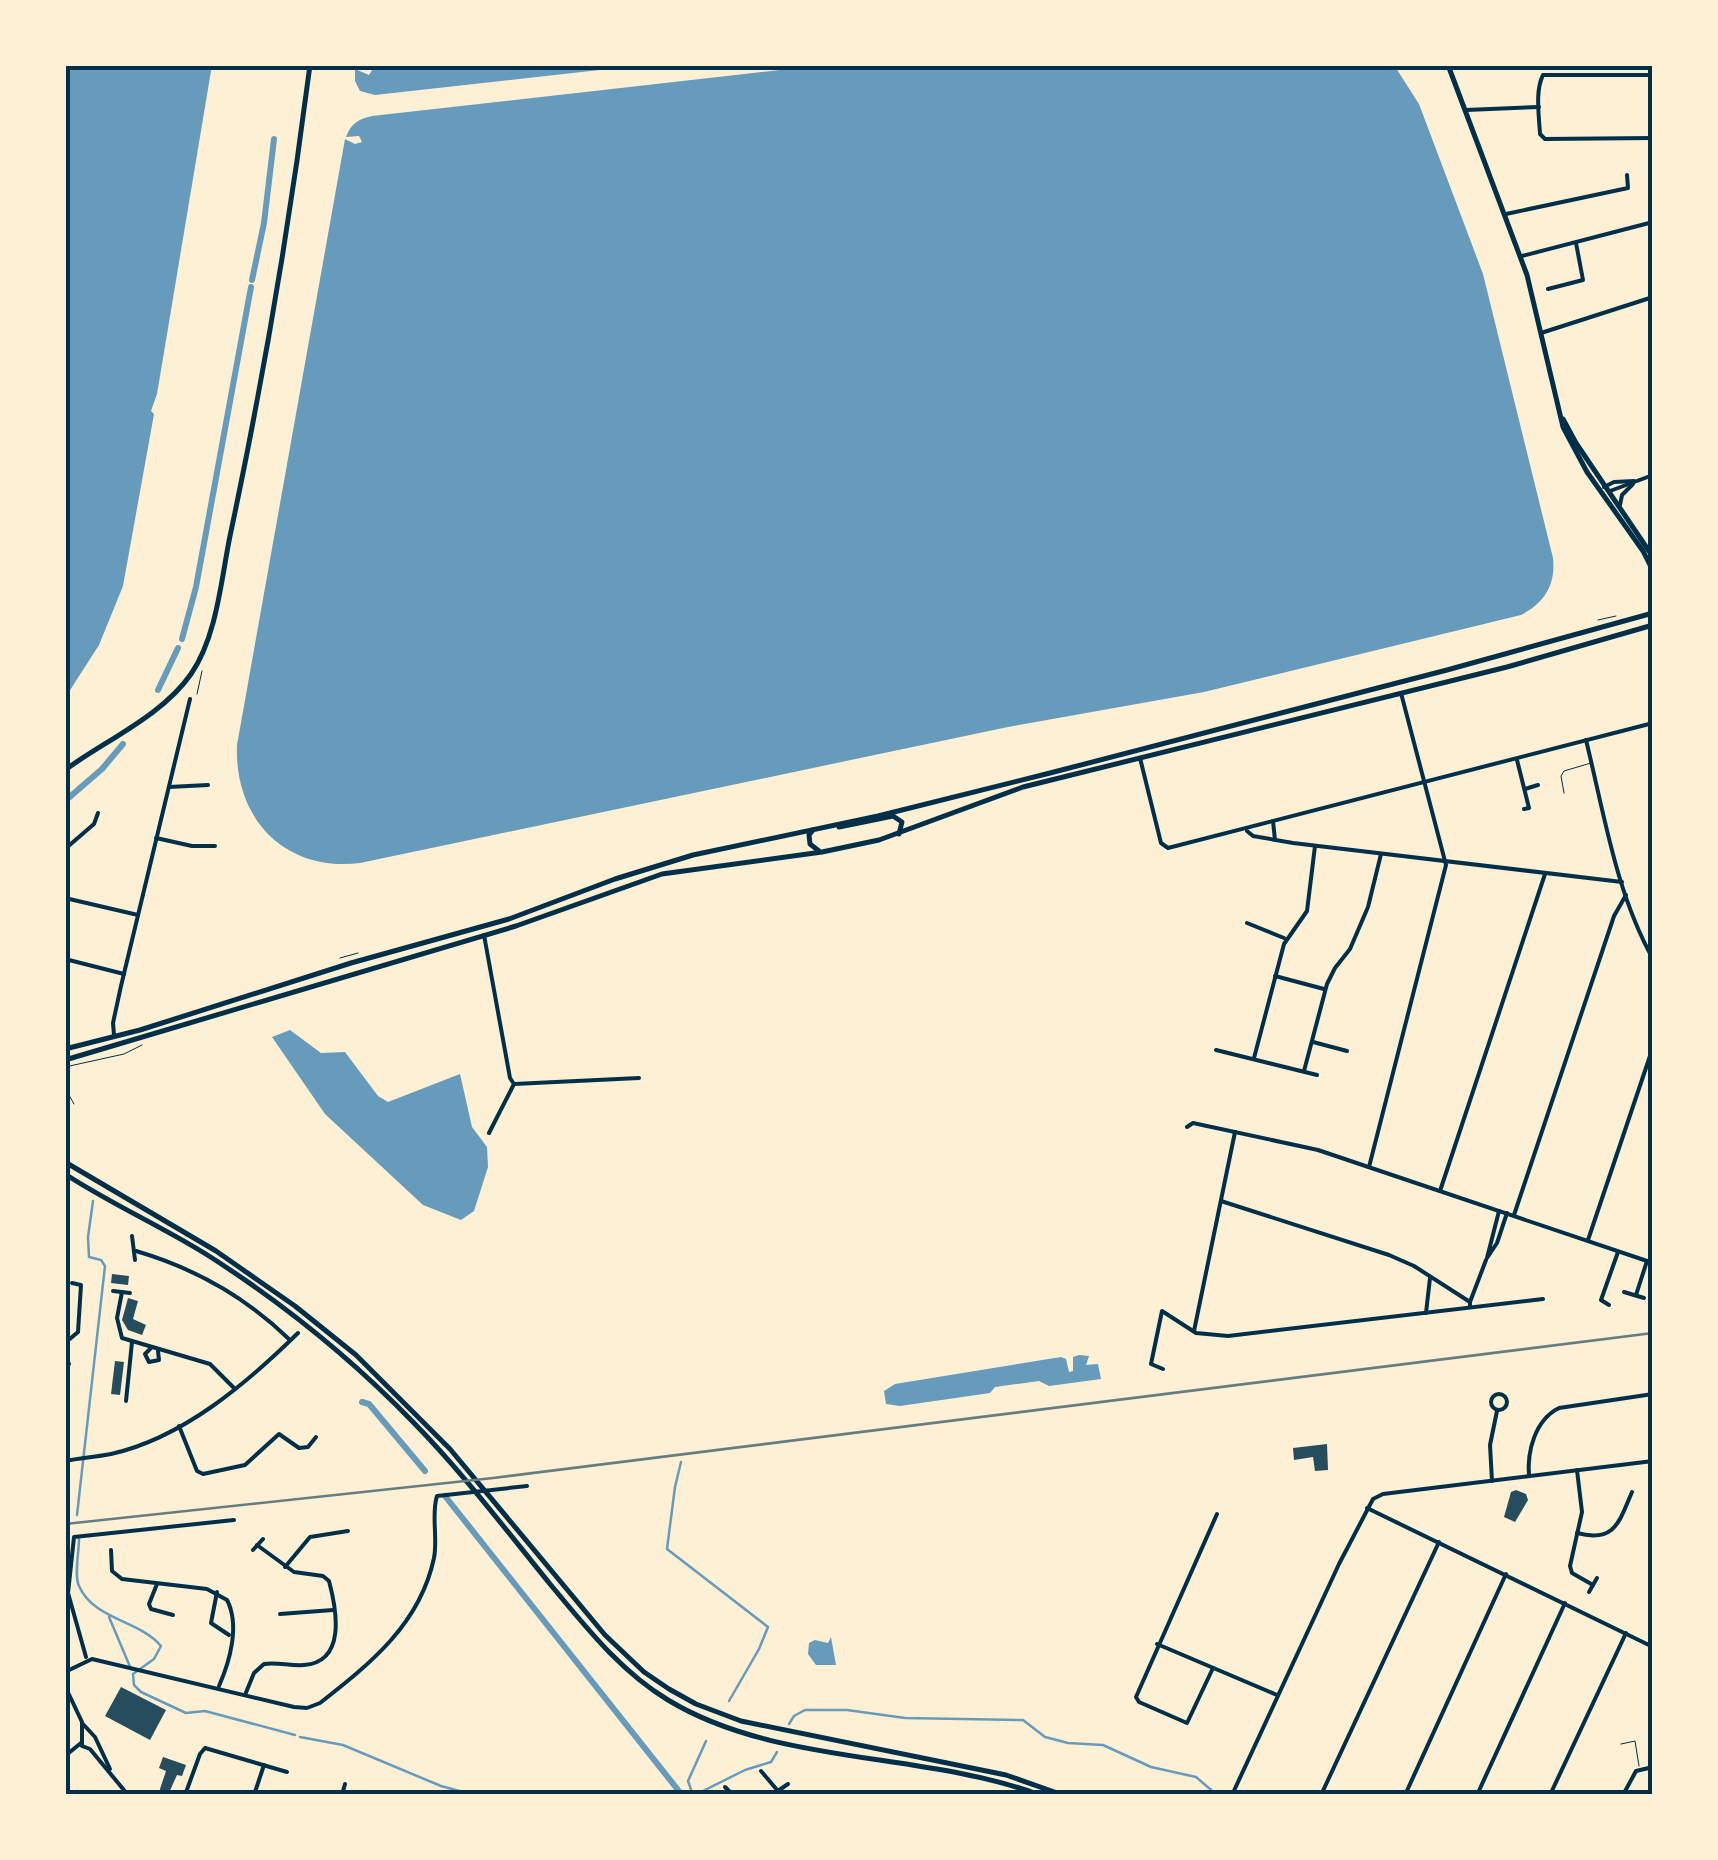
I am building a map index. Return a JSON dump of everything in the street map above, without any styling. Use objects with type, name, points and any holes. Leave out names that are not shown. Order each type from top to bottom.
[{"type":"main road","points":[[65,770],[165,701],[186,680],[201,655],[246,458],[310,65]]},
{"type":"main road","points":[[1448,65],[1520,256],[1562,417],[1653,571]]},
{"type":"main road","points":[[1605,489],[1653,556]]},
{"type":"main road","points":[[65,1048],[115,1037],[508,919],[666,862],[831,826],[1231,726],[1653,613]]},
{"type":"main road","points":[[65,1064],[484,935],[662,874],[822,852],[899,834],[998,795],[1507,667],[1653,625]]},
{"type":"main road","points":[[831,826],[844,828],[893,816],[902,822],[899,834]]},
{"type":"main road","points":[[813,830],[810,844],[822,852]]},
{"type":"main road","points":[[65,1162],[216,1250],[374,1372],[450,1449],[605,1636],[644,1672],[683,1698],[752,1724],[992,1772],[1062,1795]]},
{"type":"main road","points":[[65,1174],[208,1256],[303,1317]]},
{"type":"main road","points":[[320,1331],[444,1454],[606,1650],[670,1701],[701,1718],[747,1734],[975,1777],[1040,1795]]},
{"type":"street","points":[[1653,75],[1543,75],[1539,80],[1538,107],[1540,134],[1545,139],[1653,138]]},
{"type":"street","points":[[1466,110],[1538,107]]},
{"type":"street","points":[[1506,214],[1628,188],[1627,174]]},
{"type":"street","points":[[1520,256],[1653,222]]},
{"type":"street","points":[[1548,289],[1584,280],[1576,242]]},
{"type":"street","points":[[1541,333],[1653,297]]},
{"type":"street","points":[[1605,489],[1653,475]]},
{"type":"street","points":[[1620,505],[1622,495],[1636,481]]},
{"type":"street","points":[[1369,1167],[1446,862],[1401,692]]},
{"type":"street","points":[[115,1037],[113,1022],[190,699]]},
{"type":"street","points":[[1140,758],[1163,846],[1173,847],[1653,722]]},
{"type":"street","points":[[1586,739],[1622,882],[1653,960]]},
{"type":"street","points":[[1516,758],[1529,808],[1524,809]]},
{"type":"street","points":[[189,775],[189,786]]},
{"type":"street","points":[[169,786],[208,785]]},
{"type":"street","points":[[1525,788],[1538,785]]},
{"type":"street","points":[[65,849],[94,824],[98,812]]},
{"type":"street","points":[[1273,821],[1275,840]]},
{"type":"street","points":[[1245,830],[1254,836],[1315,846],[1622,882]]},
{"type":"street","points":[[156,838],[192,846],[215,846]]},
{"type":"street","points":[[192,846],[192,855]]},
{"type":"street","points":[[1254,1058],[1285,939],[1307,912],[1315,846]]},
{"type":"street","points":[[1304,1071],[1326,989],[1334,968],[1350,950],[1368,907],[1381,854]]},
{"type":"street","points":[[1440,1191],[1545,874]]},
{"type":"street","points":[[1514,1216],[1614,916],[1626,895]]},
{"type":"street","points":[[65,898],[138,915]]},
{"type":"street","points":[[1247,923],[1285,939]]},
{"type":"street","points":[[484,935],[514,1084],[488,1133]]},
{"type":"street","points":[[65,959],[124,974]]},
{"type":"street","points":[[1276,976],[1326,989]]},
{"type":"street","points":[[1312,1042],[1348,1051]]},
{"type":"street","points":[[1588,1240],[1653,1047]]},
{"type":"street","points":[[1216,1050],[1318,1075]]},
{"type":"street","points":[[514,1084],[639,1078]]},
{"type":"street","points":[[1187,1126],[1193,1122],[1318,1150],[1650,1262],[1636,1296]]},
{"type":"street","points":[[1194,1332],[1235,1132]]},
{"type":"street","points":[[1221,1201],[1367,1247],[1429,1275],[1470,1305]]},
{"type":"street","points":[[1470,1305],[1499,1211]]},
{"type":"street","points":[[1487,1258],[1507,1214]]},
{"type":"street","points":[[132,1236],[135,1260]]},
{"type":"street","points":[[136,1251],[188,1270],[248,1302],[290,1340]]},
{"type":"street","points":[[1609,1306],[1601,1300],[1618,1251]]},
{"type":"street","points":[[1426,1313],[1429,1275]]},
{"type":"street","points":[[65,1342],[78,1332],[81,1285],[72,1284]]},
{"type":"street","points":[[113,1291],[130,1293]]},
{"type":"street","points":[[122,1292],[116,1318],[122,1338],[210,1364],[234,1388]]},
{"type":"street","points":[[1624,1292],[1644,1298]]},
{"type":"street","points":[[1163,1369],[1151,1364],[1162,1311],[1194,1332],[1228,1336],[1542,1299]]},
{"type":"street","points":[[65,1461],[140,1445],[212,1408],[298,1332]]},
{"type":"street","points":[[126,1401],[132,1342]]},
{"type":"street","points":[[151,1348],[145,1354],[149,1362],[158,1360],[158,1350]]},
{"type":"street","points":[[65,1356],[69,1364],[65,1369]]},
{"type":"street","points":[[1529,1476],[1528,1452],[1551,1412],[1653,1394]]},
{"type":"street","points":[[1492,1481],[1490,1445],[1497,1410]]},
{"type":"street","points":[[179,1426],[197,1471],[203,1474],[245,1465],[280,1434],[299,1448],[315,1439],[319,1446]]},
{"type":"street","points":[[1233,1795],[1373,1499],[1384,1494],[1653,1460]]},
{"type":"street","points":[[1577,1470],[1582,1512],[1570,1558],[1572,1572],[1593,1585]]},
{"type":"street","points":[[65,1672],[87,1659],[261,1700],[307,1708],[320,1703],[404,1628],[427,1587],[437,1533],[438,1496],[528,1486]]},
{"type":"street","points":[[1578,1533],[1600,1536],[1610,1532],[1619,1523],[1632,1492]]},
{"type":"street","points":[[1367,1508],[1653,1647]]},
{"type":"street","points":[[1213,1668],[1188,1723],[1139,1702],[1136,1697],[1217,1514]]},
{"type":"street","points":[[87,1659],[68,1593],[72,1540],[79,1536],[234,1520]]},
{"type":"street","points":[[285,1567],[310,1536],[348,1530]]},
{"type":"street","points":[[246,1695],[254,1673],[264,1664],[301,1666],[327,1658],[335,1641],[330,1585],[325,1578],[294,1572],[255,1548],[263,1539]]},
{"type":"street","points":[[1321,1795],[1439,1542]]},
{"type":"street","points":[[111,1550],[110,1567],[116,1576],[216,1592],[227,1600],[233,1629],[228,1664],[218,1688]]},
{"type":"street","points":[[1405,1795],[1506,1574]]},
{"type":"street","points":[[1590,1592],[1596,1578]]},
{"type":"street","points":[[157,1584],[151,1608],[173,1615]]},
{"type":"street","points":[[216,1592],[211,1623],[229,1636]]},
{"type":"street","points":[[287,1603],[288,1612]]},
{"type":"street","points":[[1477,1795],[1566,1603]]},
{"type":"street","points":[[280,1614],[333,1610]]},
{"type":"street","points":[[1550,1795],[1626,1633]]},
{"type":"street","points":[[1157,1644],[1280,1696]]},
{"type":"street","points":[[65,1686],[115,1778]]},
{"type":"street","points":[[82,1722],[85,1744],[128,1795]]},
{"type":"street","points":[[85,1744],[92,1734]]},
{"type":"street","points":[[67,1754],[96,1743]]},
{"type":"street","points":[[185,1795],[205,1748],[287,1772]]},
{"type":"street","points":[[254,1795],[264,1765]]},
{"type":"street","points":[[1623,1795],[1631,1776],[1653,1766]]},
{"type":"street","points":[[761,1770],[775,1793],[788,1784]]},
{"type":"street","points":[[342,1795],[345,1784]]},
{"type":"street","points":[[725,1787],[732,1795]]},
{"type":"lane","points":[[1564,793],[1564,770],[1592,763]]},
{"type":"lane","points":[[65,1088],[74,1104]]},
{"type":"lane","points":[[1621,1744],[1635,1742],[1640,1770]]},
{"type":"path","points":[[343,957],[354,954]]},
{"type":"path","points":[[65,1064],[124,1054],[144,1044]]},
{"type":"water","points":[[65,65],[212,65],[123,586],[99,645],[65,698]]},
{"type":"water","points":[[355,65],[644,65],[375,95],[360,91],[355,81],[355,69],[369,75],[373,69]]},
{"type":"water","points":[[825,65],[1394,65],[1419,104],[1483,274],[1553,558],[1547,592],[1521,615],[1204,692],[1008,727],[360,863],[333,864],[287,849],[269,835],[244,796],[237,745],[345,139],[355,144],[362,142],[359,136],[346,137],[350,128],[372,116]]},
{"type":"water","points":[[290,1030],[321,1053],[345,1052],[378,1096],[388,1102],[460,1074],[472,1127],[487,1147],[488,1167],[474,1211],[461,1220],[423,1205],[325,1114],[272,1037]]},
{"type":"water","points":[[1089,1356],[1086,1365],[1098,1364],[1101,1379],[1049,1386],[1039,1381],[995,1387],[990,1393],[900,1406],[886,1404],[884,1391],[895,1384],[1061,1357],[1066,1359],[1069,1372],[1073,1371],[1073,1357]]},
{"type":"water","points":[[831,1637],[836,1665],[816,1665],[808,1654],[809,1643],[828,1643]]},
{"type":"building","points":[[112,1274],[129,1276],[128,1285],[111,1283]]},
{"type":"building","points":[[128,1298],[138,1301],[133,1319],[146,1325],[142,1335],[128,1330],[122,1320]]},
{"type":"building","points":[[115,1361],[124,1362],[120,1395],[111,1394]]},
{"type":"building","points":[[1327,1444],[1328,1470],[1315,1471],[1313,1457],[1294,1460],[1293,1448]]},
{"type":"building","points":[[1511,1492],[1526,1494],[1528,1500],[1515,1522],[1504,1517]]},
{"type":"building","points":[[121,1687],[166,1710],[150,1740],[105,1716]]},
{"type":"building","points":[[163,1757],[186,1765],[168,1795],[161,1795],[160,1789],[166,1771],[159,1768]]},
{"type":"waterway","points":[[252,280],[264,223],[274,139]]},
{"type":"waterway","points":[[182,639],[196,587],[251,287]]},
{"type":"waterway","points":[[158,690],[178,648]]},
{"type":"waterway","points":[[65,801],[102,769],[123,744]]},
{"type":"waterway","points":[[77,1515],[105,1266],[101,1260],[89,1257],[93,1201]]},
{"type":"waterway","points":[[362,1402],[369,1404],[425,1471]]},
{"type":"waterway","points":[[681,1462],[667,1549],[768,1627],[729,1701]]},
{"type":"waterway","points":[[445,1496],[682,1795]]},
{"type":"waterway","points":[[79,1539],[77,1576],[86,1597],[161,1646],[154,1659],[133,1674],[134,1685],[141,1692],[186,1713],[205,1711],[295,1735]]},
{"type":"waterway","points":[[109,1617],[131,1669]]},
{"type":"waterway","points":[[789,1724],[805,1710],[847,1710],[905,1718],[1023,1720],[1045,1737],[1103,1745],[1151,1767],[1196,1777],[1217,1795]]},
{"type":"waterway","points":[[300,1737],[343,1745],[441,1786],[474,1795]]},
{"type":"waterway","points":[[693,1795],[688,1781],[706,1741]]},
{"type":"waterway","points":[[695,1795],[745,1770],[771,1762],[777,1752]]},
{"type":"railway","points":[[65,1524],[493,1478],[1653,1333]]}]
